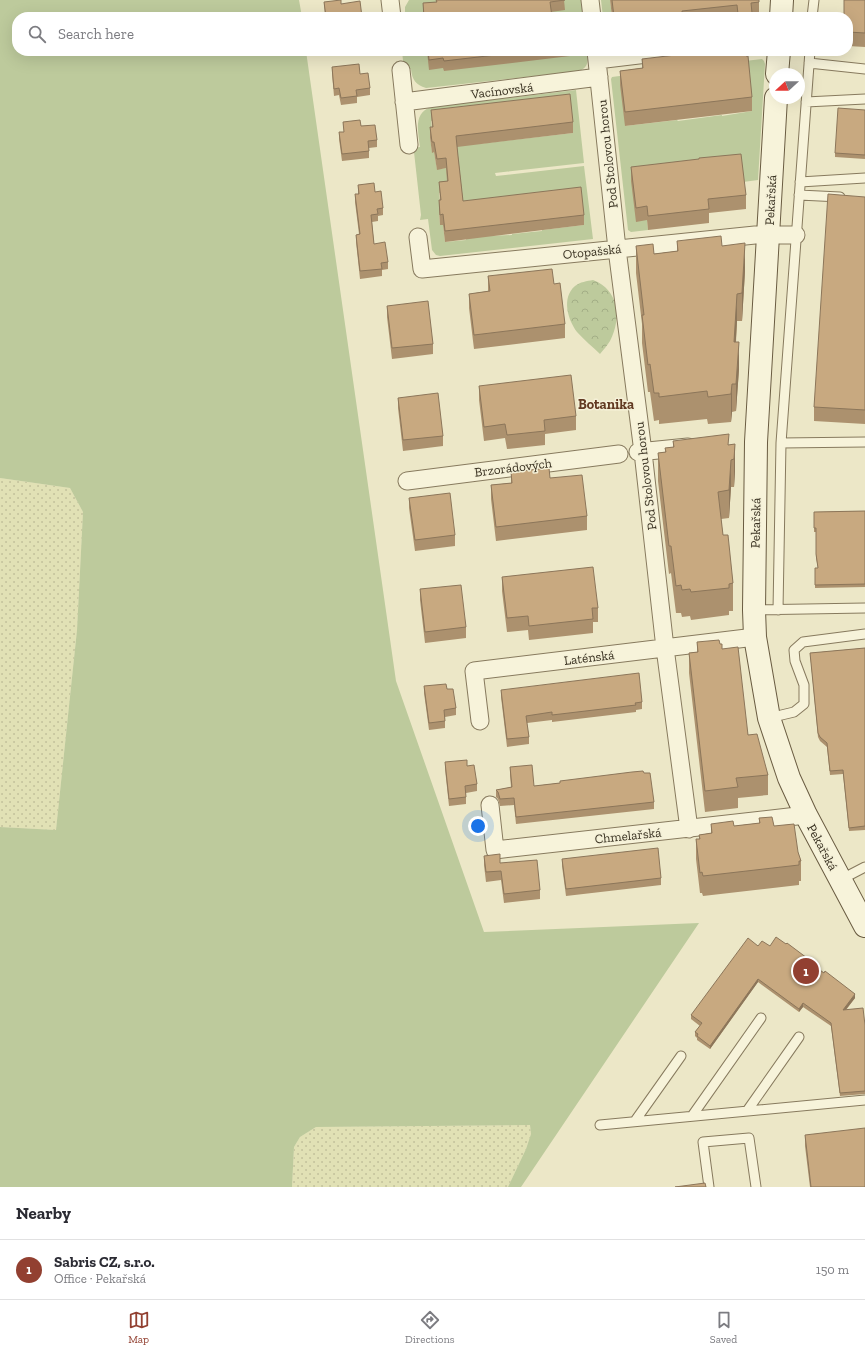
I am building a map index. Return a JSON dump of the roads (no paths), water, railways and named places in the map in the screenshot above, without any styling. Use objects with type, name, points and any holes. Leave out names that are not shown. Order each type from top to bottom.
[{"type":"street","points":[[390,0],[391,12]]},
{"type":"street","points":[[590,0],[591,12]]},
{"type":"street","points":[[781,12],[782,0]]},
{"type":"street","name":"Pod Stolovou horou","points":[[596,56],[641,452],[689,828]]},
{"type":"street","points":[[778,68],[779,56]]},
{"type":"street","points":[[401,70],[409,145]]},
{"type":"street","name":"Vacínovská","points":[[404,102],[599,77]]},
{"type":"street","name":"Pekařská","points":[[776,104],[756,442],[755,637],[769,718],[789,778],[806,815],[865,926]]},
{"type":"street","name":"Otopašská","points":[[418,237],[422,269],[768,234],[796,235]]},
{"type":"street","points":[[641,452],[703,446]]},
{"type":"street","name":"Brzorádových","points":[[406,481],[619,454]]},
{"type":"street","name":"Laténská","points":[[480,721],[474,671],[755,637]]},
{"type":"street","name":"Chmelařská","points":[[490,804],[495,850],[806,815]]},
{"type":"lane","points":[[813,12],[814,0]]},
{"type":"lane","name":"Pekařská","points":[[778,610],[781,443],[810,56]]},
{"type":"lane","points":[[809,63],[865,69]]},
{"type":"lane","points":[[806,102],[865,99]]},
{"type":"lane","points":[[800,182],[865,178]]},
{"type":"lane","points":[[799,195],[850,198]]},
{"type":"lane","points":[[781,443],[865,442]]},
{"type":"lane","points":[[754,610],[865,608]]},
{"type":"lane","points":[[769,718],[794,712],[804,704],[804,685],[795,661],[794,650],[803,642],[865,634]]},
{"type":"lane","points":[[840,880],[865,867]]},
{"type":"lane","points":[[692,1116],[761,1018]]},
{"type":"lane","points":[[747,1111],[799,1037]]},
{"type":"lane","points":[[635,1121],[681,1056]]},
{"type":"lane","points":[[600,1125],[865,1100]]},
{"type":"lane","points":[[709,1187],[703,1142],[749,1138],[756,1187]]},
{"type":"place","name":"Sabris CZ, s.r.o.","points":[[806,971]]},
{"type":"district","name":"Botanika","points":[[606,404]]}]
